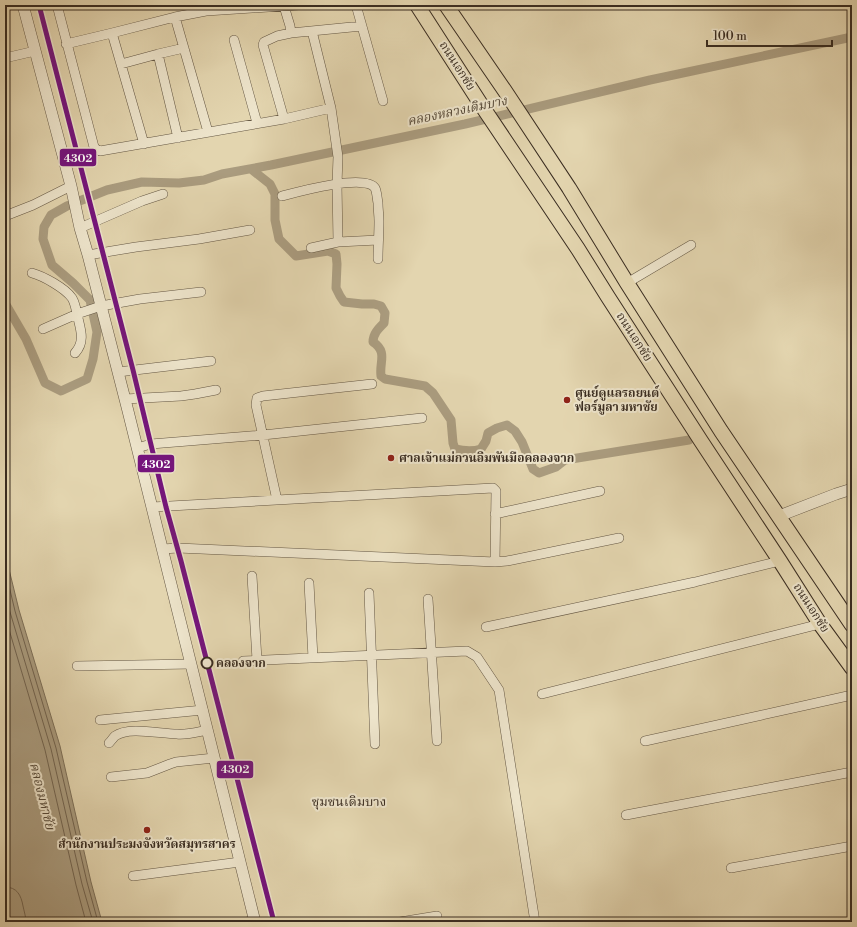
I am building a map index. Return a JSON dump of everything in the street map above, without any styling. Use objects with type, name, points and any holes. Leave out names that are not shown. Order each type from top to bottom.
[{"type":"main road","name":"ถนนเอกชัย","points":[[417,5],[482,106],[578,249],[820,624],[852,668]]},
{"type":"main road","name":"ถนนเอกชัย","points":[[446,5],[569,188],[627,283],[721,431],[852,625]]},
{"type":"street","points":[[23,5],[152,507],[240,862],[252,922]]},
{"type":"street","points":[[57,5],[66,44],[96,150],[100,151],[144,144],[257,124],[331,108]]},
{"type":"street","points":[[66,44],[112,34],[175,17],[206,11],[298,5]]},
{"type":"street","points":[[356,5],[383,101]]},
{"type":"street","points":[[284,6],[291,34]]},
{"type":"street","points":[[175,17],[208,132]]},
{"type":"street","points":[[284,119],[263,45],[264,42],[277,36],[362,26]]},
{"type":"street","points":[[312,31],[331,108],[337,144],[338,242]]},
{"type":"street","points":[[112,34],[144,144]]},
{"type":"street","points":[[234,40],[257,124]]},
{"type":"street","points":[[121,64],[184,48]]},
{"type":"street","points":[[5,58],[35,51]]},
{"type":"street","points":[[158,54],[178,138]]},
{"type":"street","points":[[282,196],[337,184],[370,183],[375,188],[376,192],[379,220],[378,258]]},
{"type":"street","points":[[5,216],[71,187]]},
{"type":"street","points":[[80,228],[142,201],[163,194]]},
{"type":"street","points":[[88,255],[136,247],[199,240],[250,230]]},
{"type":"street","points":[[311,248],[338,242],[378,240]]},
{"type":"street","points":[[627,283],[691,245]]},
{"type":"street","points":[[32,273],[38,274],[45,278],[65,291],[72,298],[82,339],[79,349],[75,353]]},
{"type":"street","points":[[43,329],[77,314],[101,307],[140,299],[201,292]]},
{"type":"street","points":[[118,372],[211,361]]},
{"type":"street","points":[[278,500],[256,405],[257,398],[263,396],[372,384]]},
{"type":"street","points":[[125,399],[181,396],[216,390]]},
{"type":"street","points":[[137,448],[151,444],[263,435],[422,418]]},
{"type":"street","points":[[152,507],[493,488],[496,491],[495,562]]},
{"type":"street","points":[[779,516],[852,488]]},
{"type":"street","points":[[495,514],[600,490]]},
{"type":"street","points":[[162,549],[178,548],[495,562],[507,561],[619,538]]},
{"type":"street","points":[[486,628],[695,582],[780,561]]},
{"type":"street","points":[[252,576],[257,660]]},
{"type":"street","points":[[309,583],[313,658]]},
{"type":"street","points":[[370,593],[375,744]]},
{"type":"street","points":[[428,599],[437,741]]},
{"type":"street","points":[[542,694],[820,624]]},
{"type":"street","points":[[243,661],[467,651],[477,657],[499,690],[535,922]]},
{"type":"street","points":[[77,666],[191,664]]},
{"type":"street","points":[[645,741],[852,695]]},
{"type":"street","points":[[100,720],[202,710]]},
{"type":"street","points":[[109,743],[115,736],[128,732],[178,734],[207,730]]},
{"type":"street","points":[[111,777],[147,773],[176,762],[214,758]]},
{"type":"street","points":[[626,814],[852,772]]},
{"type":"street","points":[[731,868],[852,846]]},
{"type":"street","points":[[133,876],[240,862]]},
{"type":"street","points":[[400,922],[437,916]]},
{"type":"water","name":"คลองมหาชัย","points":[[5,553],[19,610],[60,746],[91,882],[102,922],[11,922],[5,894]]},
{"type":"waterway","name":"คลองหลวงเดิมบาง","points":[[5,303],[26,339],[45,383],[61,391],[87,379],[93,359],[97,332],[90,300],[52,265],[43,239],[44,227],[51,215],[67,206],[107,190],[142,182],[179,183],[204,180],[222,174],[465,124],[650,80],[852,37]]},
{"type":"waterway","points":[[251,169],[270,184],[275,194],[275,220],[279,239],[296,256],[328,251],[336,254],[336,288],[344,302],[374,304],[381,306],[385,313],[384,323],[373,339],[373,342],[378,346],[382,353],[381,376],[385,379],[425,386],[433,393],[451,420],[455,449],[468,451],[481,449],[486,441],[488,433],[507,425],[515,431],[522,442],[533,469],[539,473],[556,467],[565,460],[689,440]]},
{"type":"transit line","name":"4302","points":[[39,5],[133,370],[166,507],[274,922]]},
{"type":"place","name":"ศูนย์ดูแลรถยนต์ ฟอร์มูลา มหาชัย","points":[[567,400]]},
{"type":"place","name":"ศาลเจ้าแม่กวนอิมพันมือคลองจาก","points":[[391,458]]},
{"type":"place","name":"คลองจาก","points":[[207,663]]},
{"type":"place","name":"สำนักงานประมงจังหวัดสมุทรสาคร","points":[[147,830]]},
{"type":"district","name":"ชุมชนเดิมบาง","points":[[349,802]]}]
